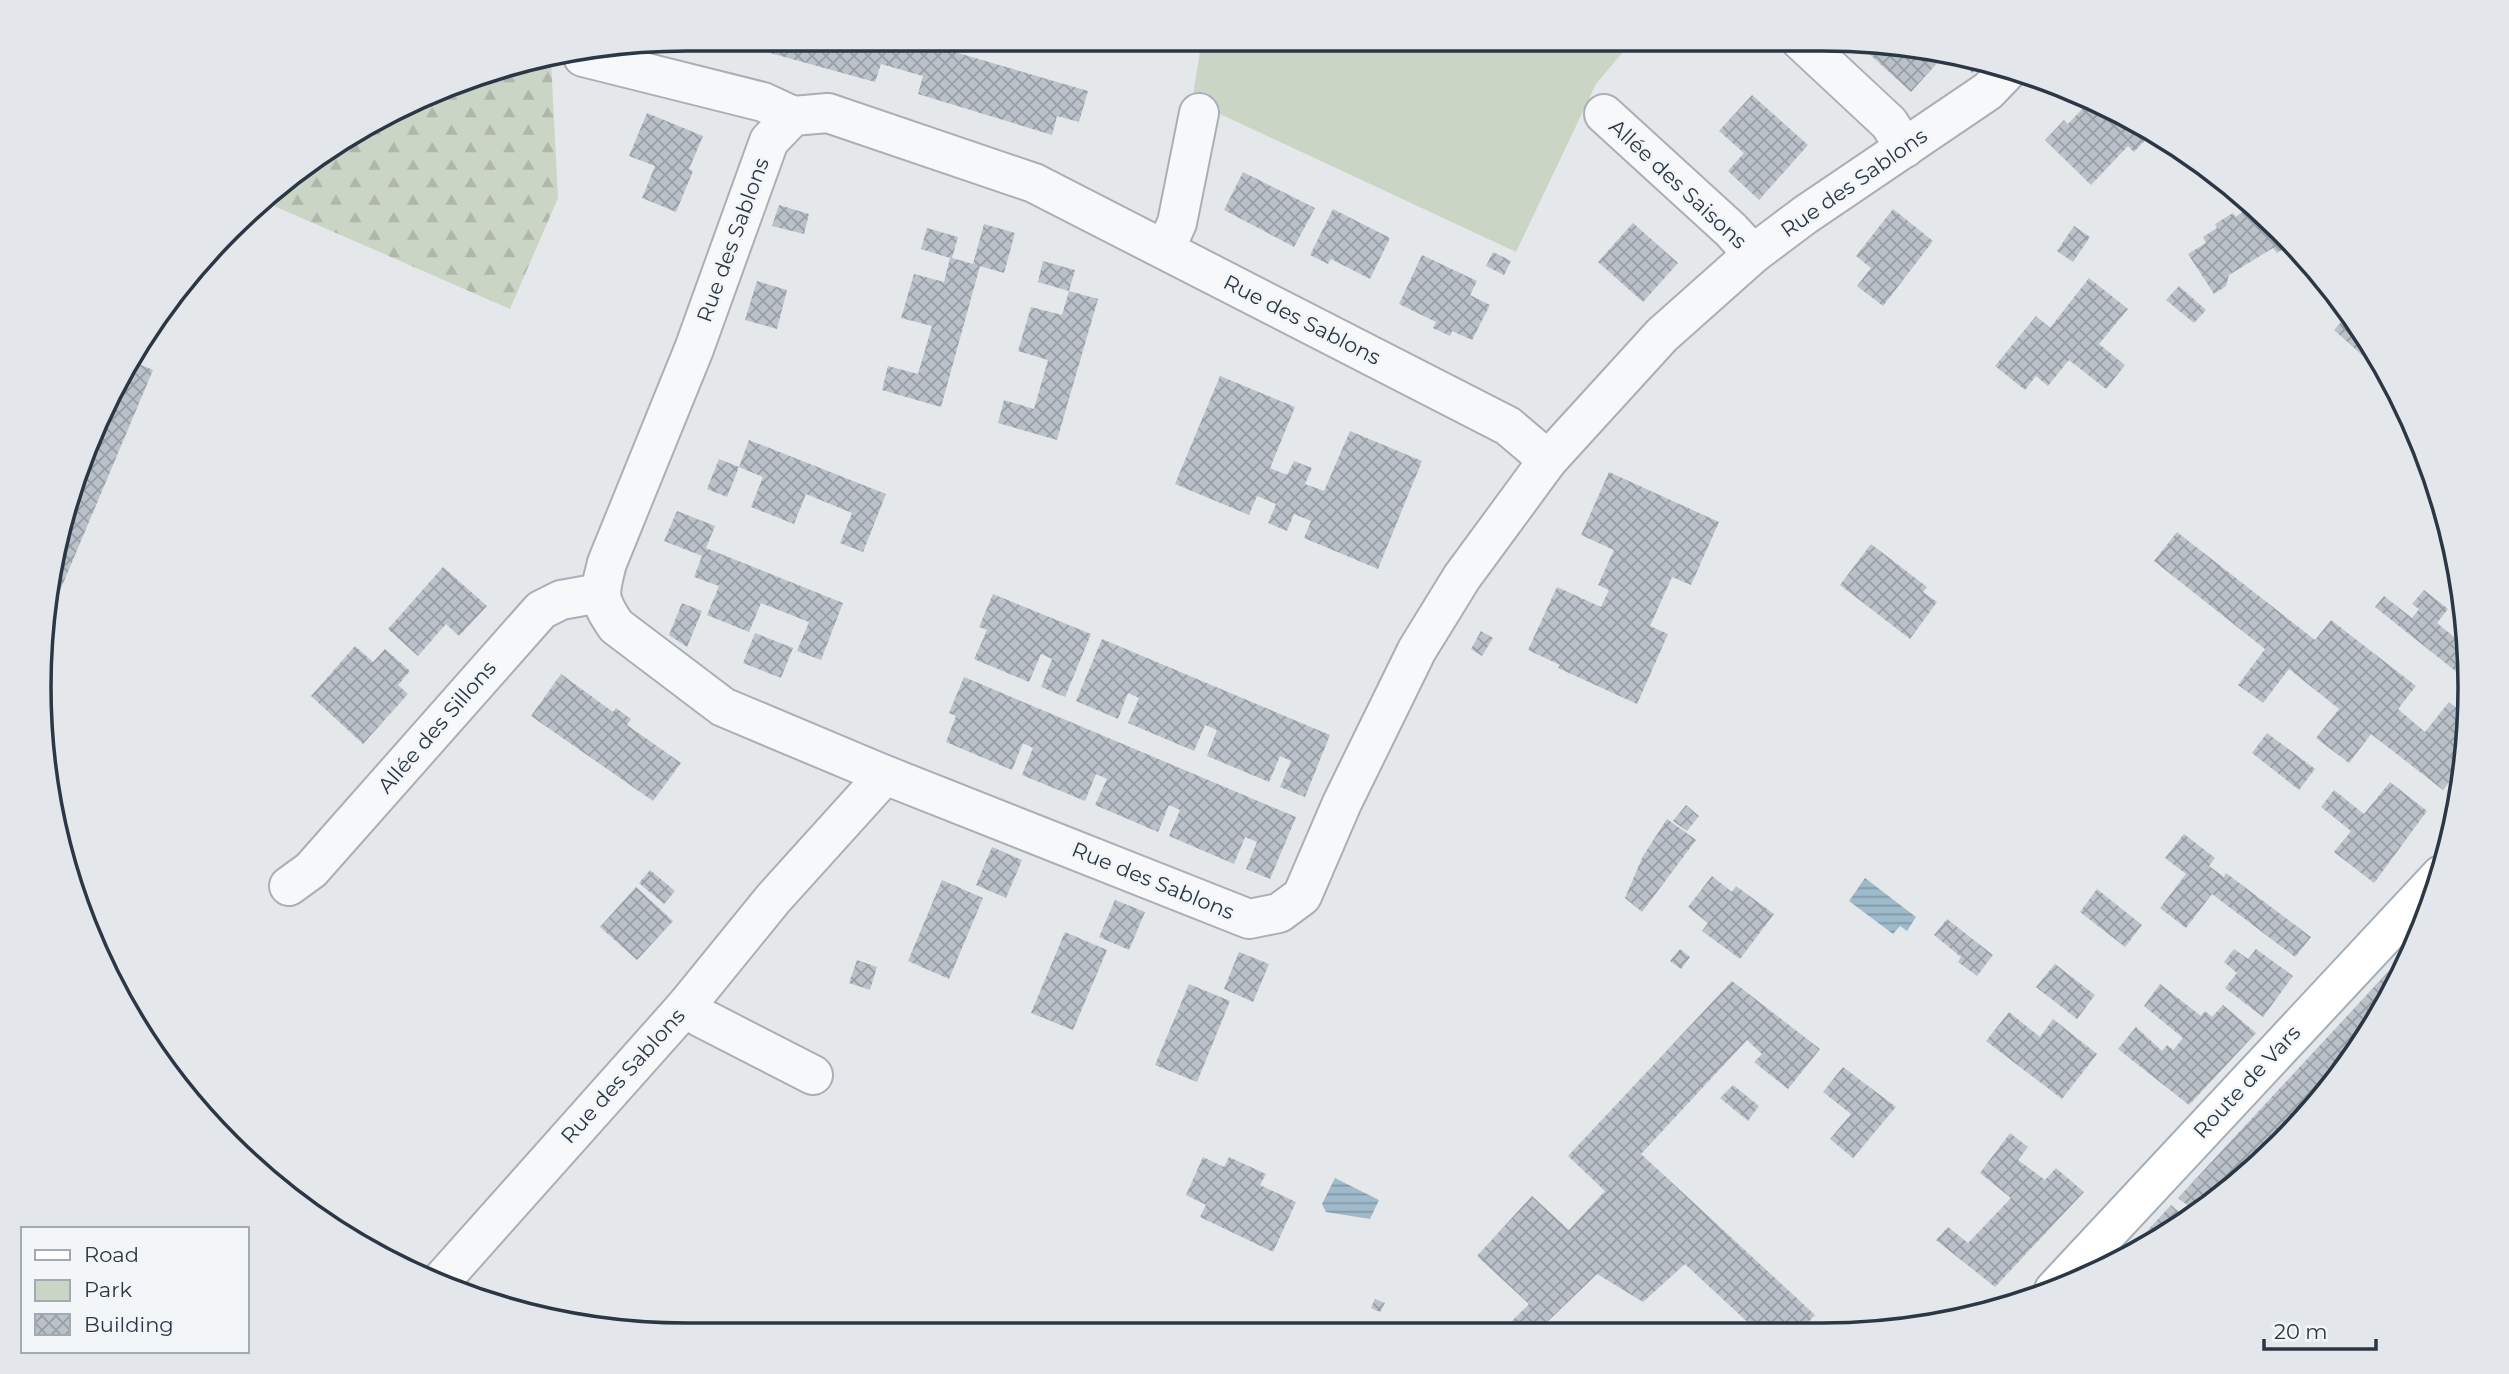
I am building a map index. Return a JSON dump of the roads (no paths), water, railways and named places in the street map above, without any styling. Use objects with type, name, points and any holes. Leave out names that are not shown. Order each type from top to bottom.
[{"type":"main road","name":"Route de Vars","points":[[2070,1273],[2423,894]]},
{"type":"street","points":[[1812,51],[1889,123],[1905,148]]},
{"type":"street","points":[[589,59],[762,102],[793,116]]},
{"type":"street","name":"Rue des Sablons","points":[[1548,460],[1508,426],[1034,183],[828,113],[793,116],[769,141],[694,349],[607,563],[600,593],[605,610],[616,626],[723,706],[885,775],[1249,919],[1279,913],[1303,896],[1342,803],[1417,650],[1462,577],[1548,460],[1662,335],[1753,254],[1998,80]]},
{"type":"street","points":[[1165,249],[1177,223],[1199,113]]},
{"type":"street","name":"Allée des Saisons","points":[[1604,114],[1731,230],[1753,254]]},
{"type":"street","name":"Allée des Sillons","points":[[289,886],[311,870],[541,610],[561,600],[600,593]]},
{"type":"street","name":"Rue des Sablons","points":[[446,1276],[686,1006],[773,899],[885,775]]},
{"type":"street","points":[[686,1006],[700,1017],[813,1075]]},
{"type":"water","points":[[1865,878],[1916,917],[1907,931],[1900,926],[1893,934],[1849,901]]},
{"type":"water","points":[[1335,1178],[1379,1200],[1370,1219],[1326,1212],[1322,1204]]}]
